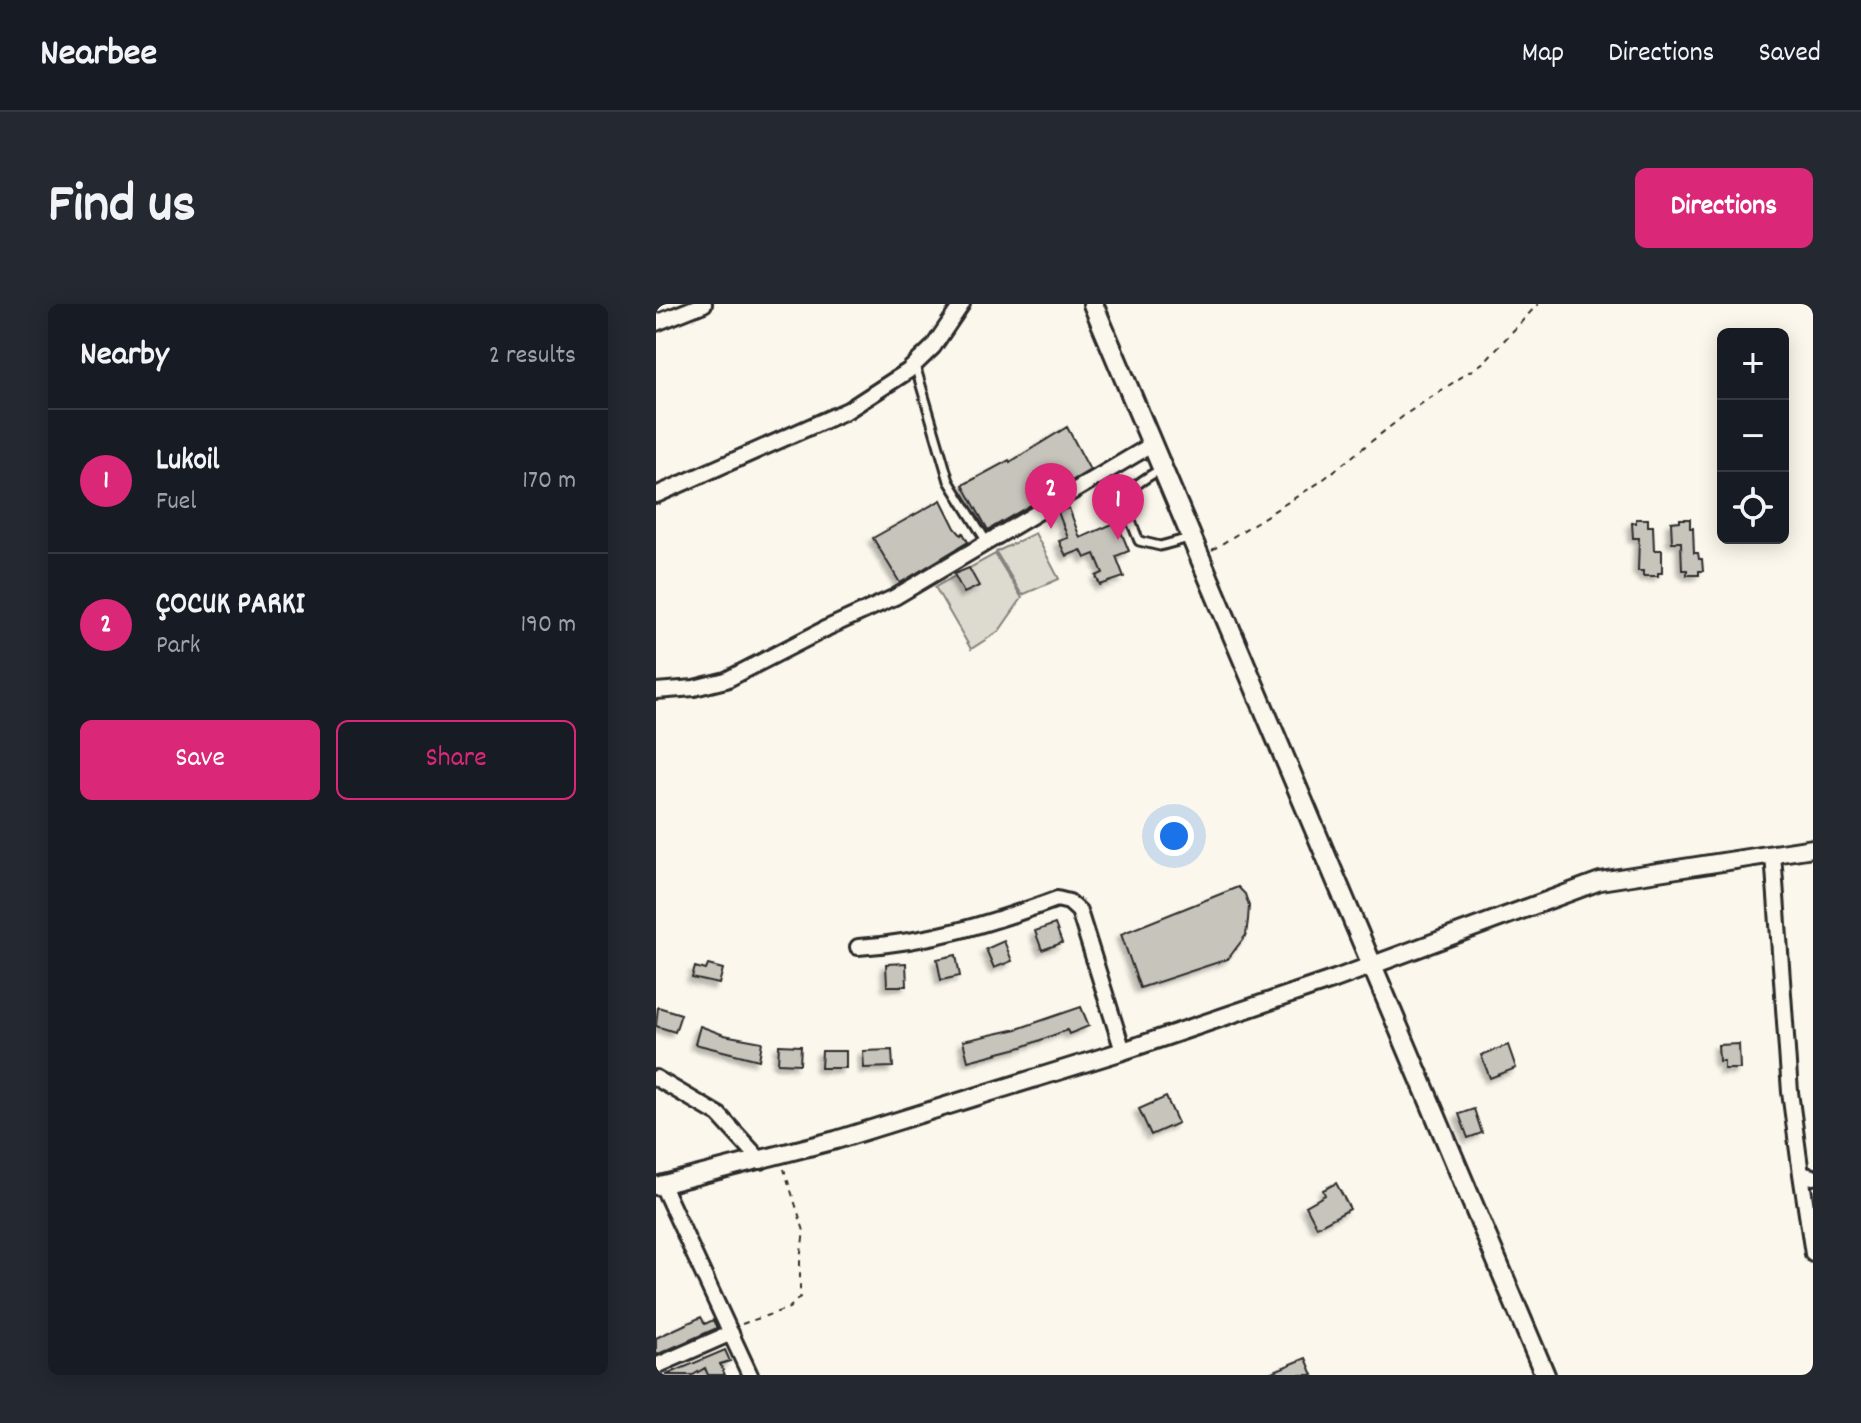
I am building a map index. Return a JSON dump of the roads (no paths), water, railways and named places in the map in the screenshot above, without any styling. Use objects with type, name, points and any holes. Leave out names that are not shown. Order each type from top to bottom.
[{"type":"main road","points":[[1093,304],[1545,1375]]},
{"type":"street","points":[[656,323],[704,304]]},
{"type":"street","points":[[656,495],[848,410],[915,365],[933,347],[962,304]]},
{"type":"street","points":[[656,691],[694,688],[726,680],[895,597],[1153,444]]},
{"type":"street","points":[[750,1375],[659,1186],[779,1156],[1123,1051],[1373,965],[1600,881],[1813,848]]},
{"type":"street","points":[[1773,854],[1790,1092],[1807,1176],[1813,1254]]},
{"type":"street","points":[[858,947],[941,937],[1001,920],[1057,899],[1069,902],[1079,911],[1123,1051]]},
{"type":"street","points":[[656,1078],[719,1115],[761,1161]]},
{"type":"street","points":[[656,1366],[730,1330]]},
{"type":"lane","points":[[915,365],[949,481],[987,542]]},
{"type":"lane","points":[[1163,468],[1138,482],[1130,492],[1127,511],[1139,541],[1166,546],[1193,537]]},
{"type":"place","name":"ÇOCUK PARKI","points":[[1051,529]]},
{"type":"place","name":"Lukoil","points":[[1118,540]]}]
